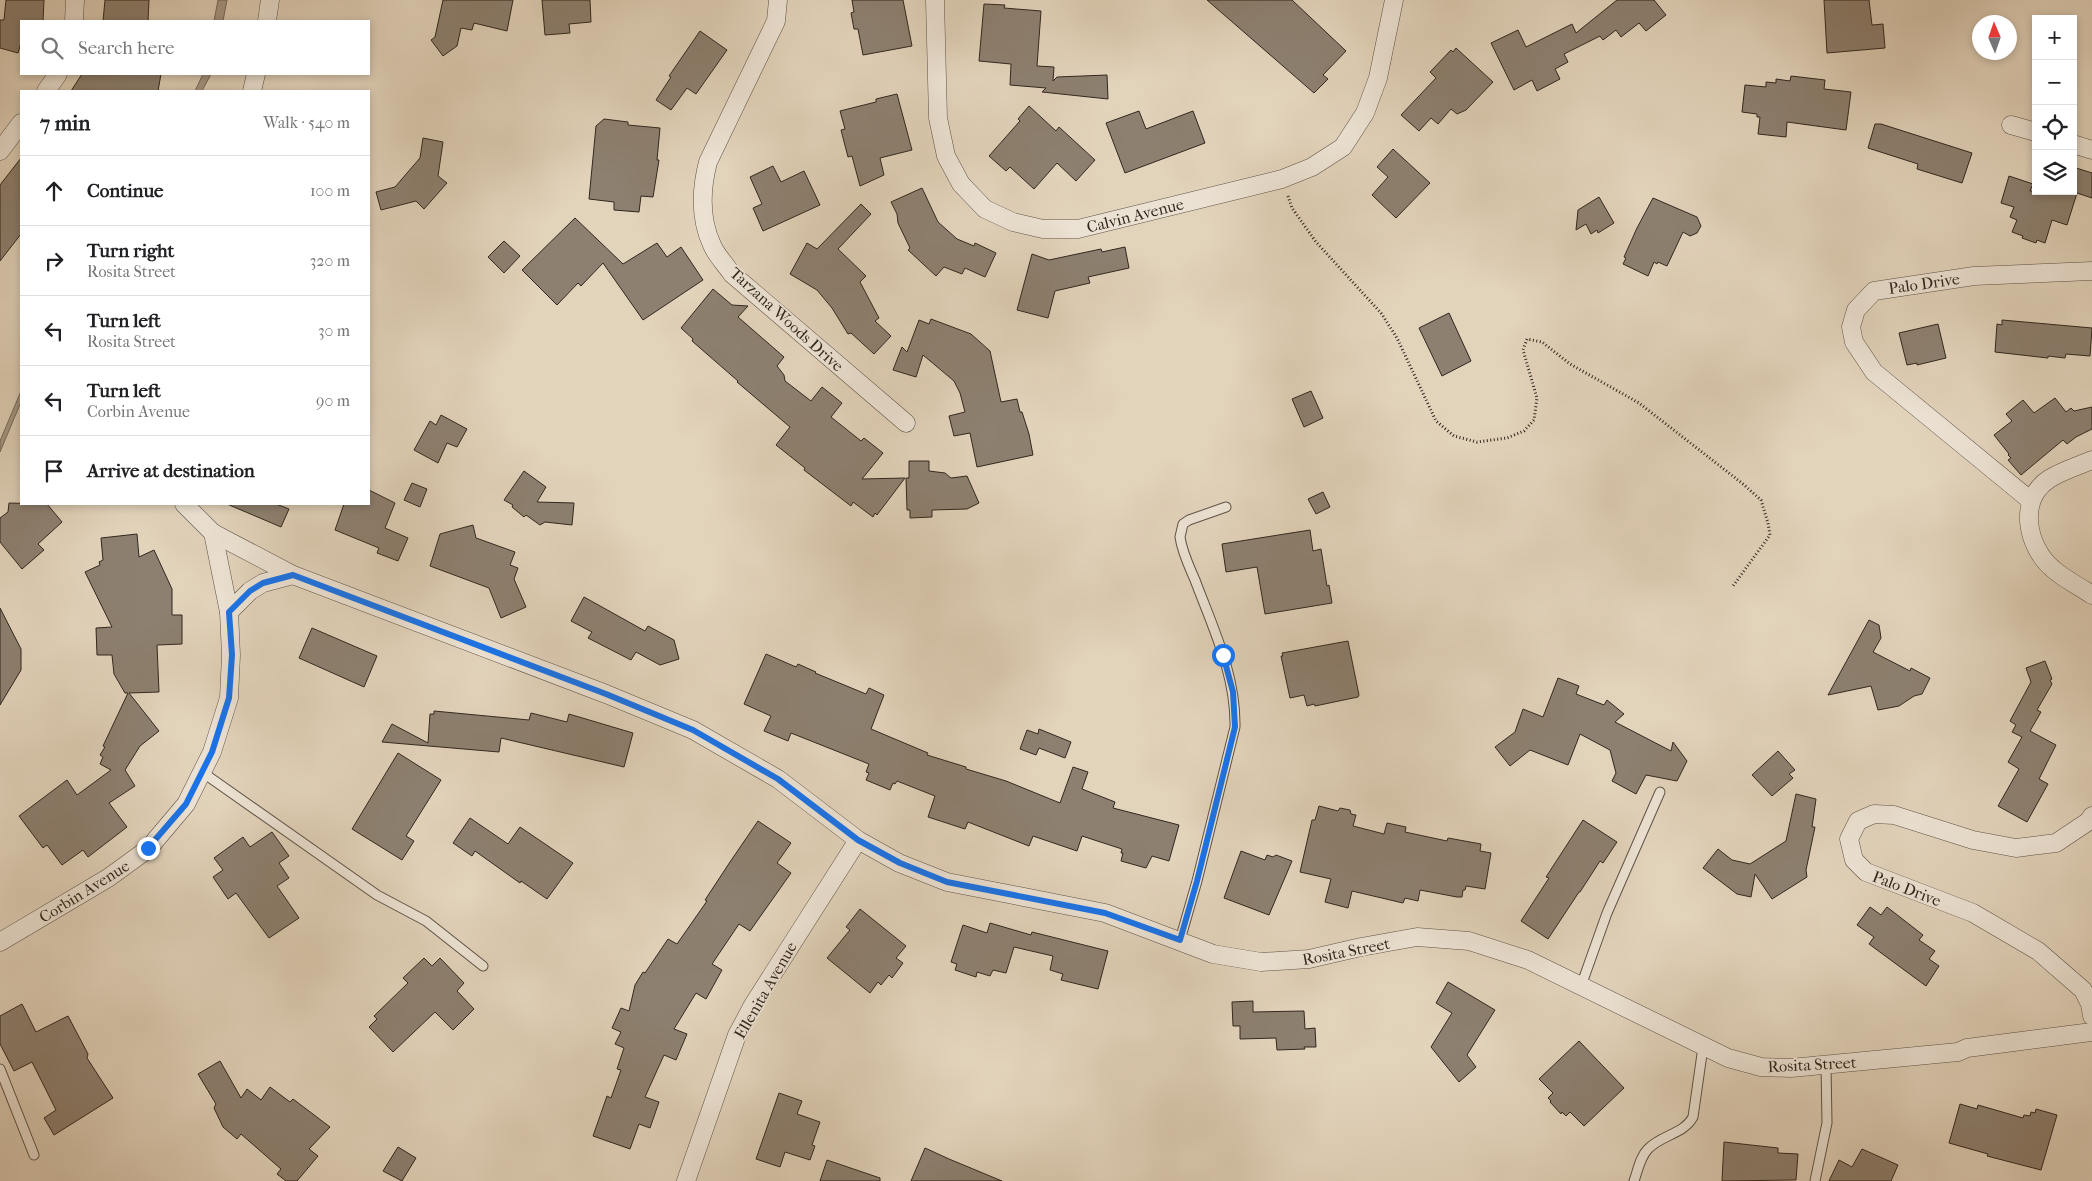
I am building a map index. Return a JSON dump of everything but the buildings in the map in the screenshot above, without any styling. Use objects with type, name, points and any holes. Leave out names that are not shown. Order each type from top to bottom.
[{"type":"street","points":[[74,20],[75,0]]},
{"type":"street","points":[[267,20],[270,0]]},
{"type":"street","name":"Tarzana Woods Drive","points":[[778,0],[776,21],[708,162],[702,185],[704,218],[712,247],[732,274],[906,423]]},
{"type":"street","name":"Calvin Avenue","points":[[935,0],[938,118],[946,156],[961,184],[986,209],[1013,222],[1043,229],[1078,229],[1282,179],[1312,168],[1343,147],[1365,113],[1378,78],[1394,0]]},
{"type":"street","points":[[47,90],[57,75]]},
{"type":"street","points":[[252,90],[256,75]]},
{"type":"street","points":[[0,151],[20,124]]},
{"type":"street","points":[[2011,125],[2032,131]]},
{"type":"street","points":[[2077,145],[2092,150]]},
{"type":"street","name":"Palo Drive","points":[[2030,500],[1874,372],[1854,342],[1851,327],[1856,310],[1874,291],[1974,276],[2092,271]]},
{"type":"street","points":[[2092,460],[2049,479],[2030,500],[2030,526],[2034,545],[2052,569],[2092,594]]},
{"type":"street","points":[[185,505],[213,532]]},
{"type":"street","name":"Rosita Street","points":[[213,532],[293,575],[588,687],[693,730],[778,779],[858,840],[900,863],[947,882],[1105,913],[1213,954],[1261,962],[1309,960],[1361,947],[1417,938],[1469,941],[1528,960],[1728,1058],[1761,1067],[1791,1068],[1958,1052],[1968,1048],[2092,1032]]},
{"type":"street","name":"Corbin Avenue","points":[[0,942],[108,878],[148,848],[186,804],[212,752],[229,698],[232,655],[229,612],[213,532]]},
{"type":"street","points":[[229,612],[250,591],[263,583],[293,575]]},
{"type":"street","name":"Palo Drive","points":[[2092,816],[2089,821],[2056,843],[2016,848],[1973,840],[1894,815],[1874,814],[1858,821],[1849,839],[1854,860],[1866,872],[1973,913],[2038,951],[2083,990],[2090,1004],[2092,1016]]},
{"type":"street","name":"Ellenita Avenue","points":[[690,1180],[737,1035],[753,1005],[858,840]]},
{"type":"lane","points":[[1180,940],[1197,881],[1235,727],[1233,692],[1226,664],[1180,537],[1183,524],[1189,520],[1226,507]]},
{"type":"lane","points":[[202,772],[377,895],[426,920],[483,966]]},
{"type":"lane","points":[[1580,986],[1607,913],[1660,792]]},
{"type":"lane","points":[[1634,1181],[1641,1160],[1648,1149],[1690,1123],[1693,1117],[1703,1046]]},
{"type":"lane","points":[[1815,1181],[1827,1122],[1826,1065]]},
{"type":"lane","points":[[0,1069],[34,1155]]},
{"type":"path","points":[[1282,179],[1292,208],[1316,242],[1380,313],[1397,338],[1436,421],[1454,436],[1477,442],[1507,438],[1524,431],[1534,420],[1538,398],[1523,350],[1527,339],[1542,342],[1570,364],[1639,403],[1761,500],[1770,535],[1732,586]]},
{"type":"shaded area","points":[[218,0],[227,0],[223,20],[214,20]]},
{"type":"shaded area","points":[[203,75],[210,75],[203,90],[195,90]]},
{"type":"shaded area","points":[[20,393],[20,404],[0,452],[0,441]]},
{"type":"route","points":[[148,848],[186,804],[212,752],[229,698],[232,655],[229,612],[250,591],[263,583],[293,575],[606,694],[693,730],[778,779],[858,840],[900,863],[947,882],[1105,913],[1180,940],[1197,881],[1235,727],[1233,692],[1223,655]]}]
